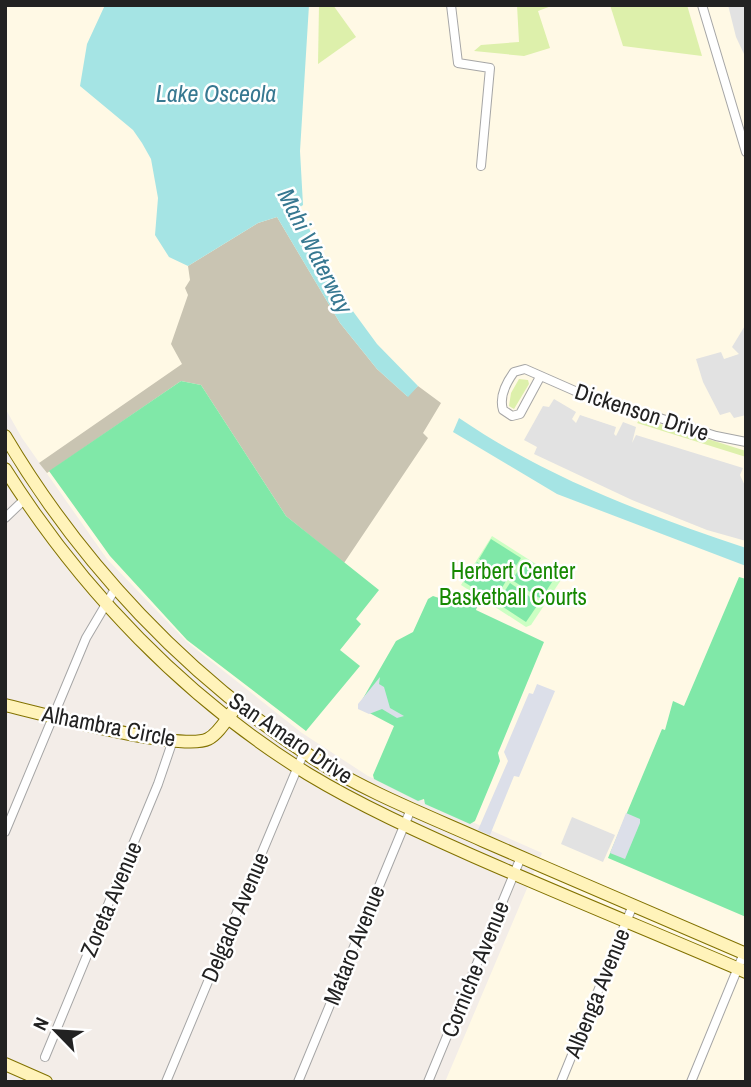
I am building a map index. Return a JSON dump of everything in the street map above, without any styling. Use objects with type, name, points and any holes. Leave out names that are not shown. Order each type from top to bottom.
[{"type":"street","points":[[451,5],[458,63],[490,68],[481,166]]},
{"type":"street","points":[[702,5],[746,152]]},
{"type":"street","name":"Dickenson Drive","points":[[540,377],[520,414],[512,416],[503,410],[502,399],[514,372],[526,369],[540,377],[716,436],[746,442]]},
{"type":"street","name":"San Amaro Drive","points":[[5,436],[76,542],[116,589],[171,645],[238,704],[304,752],[411,808],[745,953]]},
{"type":"street","name":"San Amaro Drive","points":[[5,469],[24,500],[105,604],[166,665],[228,718],[297,767],[404,825],[741,970]]},
{"type":"street","points":[[5,518],[24,500]]},
{"type":"street","points":[[5,832],[86,638],[116,589]]},
{"type":"street","name":"Alhambra Circle","points":[[5,705],[173,740],[207,740],[238,704]]},
{"type":"street","name":"Zoreta Avenue","points":[[45,1057],[158,784],[173,740]]},
{"type":"street","name":"Delgado Avenue","points":[[166,1082],[304,752]]},
{"type":"street","name":"Mataro Avenue","points":[[298,1082],[411,808]]},
{"type":"street","name":"Corniche Avenue","points":[[428,1082],[521,857]]},
{"type":"street","name":"Albenga Avenue","points":[[561,1082],[633,905]]},
{"type":"street","points":[[691,1082],[741,970],[745,953]]},
{"type":"street","points":[[5,1064],[42,1081]]},
{"type":"shaded area","points":[[5,5],[746,5],[746,1082],[445,1082],[542,853],[368,776],[302,733],[187,642],[107,559],[22,438],[5,408]]},
{"type":"shaded area","points":[[728,5],[746,5],[744,54],[736,37]]},
{"type":"shaded area","points":[[277,217],[340,323],[377,369],[407,396],[418,386],[441,403],[423,433],[428,438],[344,563],[286,516],[201,385],[181,381],[47,473],[39,463],[182,364],[171,344],[188,295],[185,288],[190,280],[188,266],[258,223]]},
{"type":"shaded area","points":[[746,324],[746,415],[734,418],[730,412],[720,415],[703,382],[696,359],[721,352],[724,359],[739,354],[732,347]]},
{"type":"shaded area","points":[[554,399],[576,412],[572,419],[576,423],[580,415],[616,427],[616,436],[623,422],[636,427],[632,443],[636,435],[743,468],[740,475],[746,488],[746,541],[707,530],[632,500],[534,454],[537,447],[524,440],[543,406],[549,407]]},
{"type":"shaded area","points":[[380,677],[379,684],[384,687],[390,708],[404,716],[397,718],[382,709],[369,714],[358,709],[358,704]]},
{"type":"shaded area","points":[[537,684],[555,691],[519,777],[514,776],[490,835],[478,830],[508,761],[504,752],[529,693],[533,694]]},
{"type":"shaded area","points":[[626,813],[640,819],[640,823],[625,859],[610,853]]},
{"type":"shaded area","points":[[572,817],[615,835],[603,862],[561,844]]},
{"type":"green space","points":[[319,5],[333,5],[356,37],[318,64]]},
{"type":"green space","points":[[517,5],[554,5],[538,11],[550,48],[524,56],[474,51],[481,45],[519,42]]},
{"type":"green space","points":[[610,5],[687,5],[702,56],[623,46]]},
{"type":"green space","points":[[519,379],[528,380],[529,384],[514,409],[509,406],[511,393]]},
{"type":"green space","points":[[181,381],[201,385],[286,516],[379,590],[356,619],[361,624],[340,650],[360,666],[306,731],[187,640],[110,556],[49,471]]},
{"type":"green space","points":[[641,418],[746,451],[746,457],[637,423]]},
{"type":"green space","name":"Herbert Center Basketball Courts","points":[[492,536],[561,580],[531,625],[526,627],[461,585]]},
{"type":"green space","points":[[491,539],[521,558],[508,578],[479,559]]},
{"type":"green space","points":[[525,560],[554,579],[541,599],[512,580]]},
{"type":"green space","points":[[477,562],[506,581],[494,601],[464,582]]},
{"type":"green space","points":[[739,577],[746,579],[746,917],[608,858],[662,729],[665,730],[673,701],[684,706]]},
{"type":"green space","points":[[510,583],[539,603],[526,622],[497,603]]},
{"type":"green space","points":[[450,591],[477,607],[476,610],[544,642],[498,753],[500,761],[475,821],[470,824],[425,804],[424,799],[418,801],[374,779],[373,775],[394,726],[358,707],[396,641],[413,632],[428,599],[433,596],[445,600]]},
{"type":"water","name":"Lake Osceola","points":[[105,5],[309,5],[300,151],[303,205],[300,207],[333,284],[377,344],[418,386],[408,397],[377,369],[340,323],[277,217],[258,223],[188,266],[169,257],[155,235],[158,198],[151,159],[133,130],[80,86],[87,44]]},
{"type":"water","points":[[459,418],[562,477],[634,508],[746,548],[746,566],[557,494],[453,432]]},
{"type":"water label","name":"Mahi Waterway","points":[[315,251]]}]
